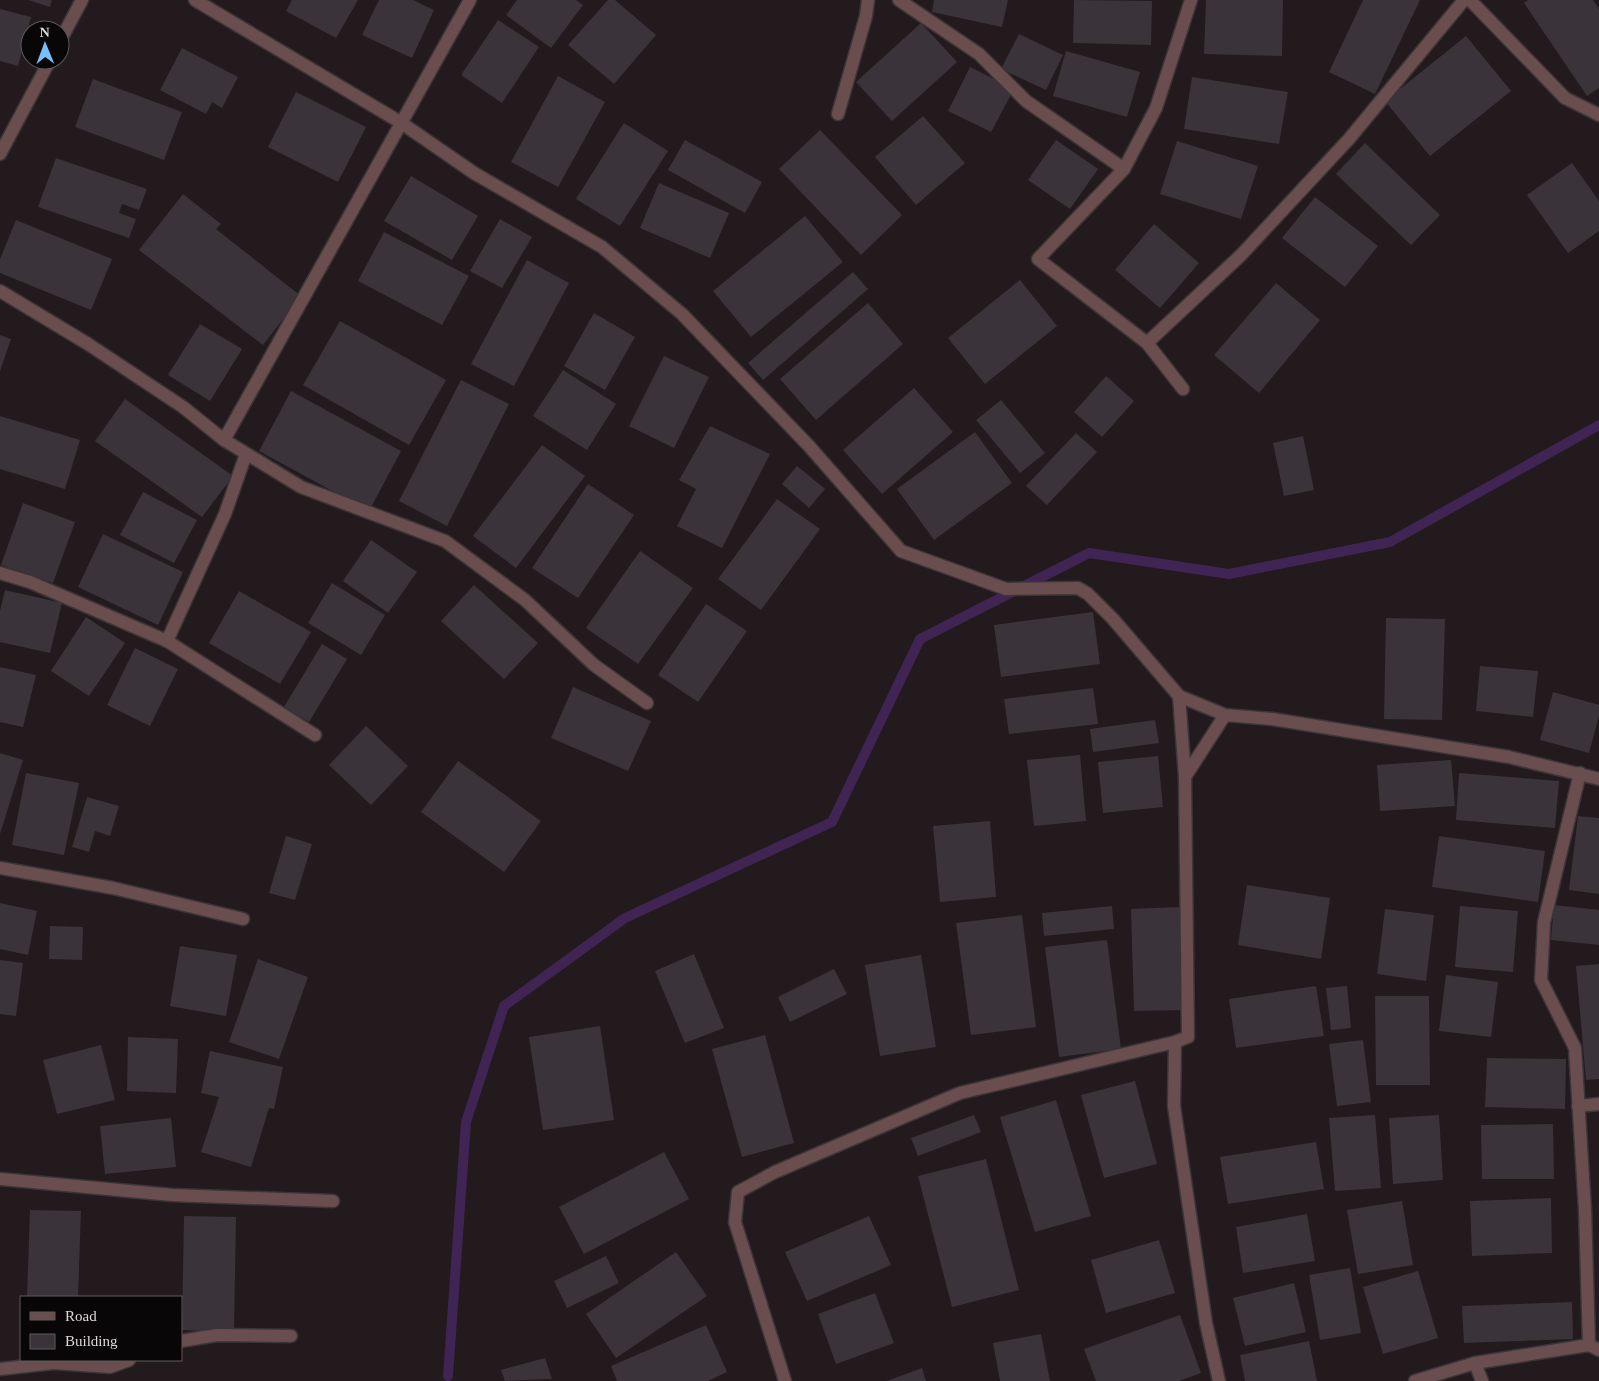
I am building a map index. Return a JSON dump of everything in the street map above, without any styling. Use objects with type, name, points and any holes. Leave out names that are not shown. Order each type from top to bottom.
[{"type":"street","points":[[70,22],[82,0]]},
{"type":"street","points":[[195,0],[400,122],[474,172],[602,247],[682,314],[809,446],[900,551],[1006,589],[1078,588],[1088,594],[1113,620],[1179,696],[1224,715],[1272,719],[1509,757],[1599,778]]},
{"type":"street","points":[[224,440],[400,122],[470,0]]},
{"type":"street","points":[[838,114],[866,16],[868,0]]},
{"type":"street","points":[[898,0],[979,54],[1026,101],[1124,169]]},
{"type":"street","points":[[1183,389],[1147,343],[1038,258],[1124,169],[1156,108],[1191,0]]},
{"type":"street","points":[[1147,343],[1241,255],[1342,146],[1464,0]]},
{"type":"street","points":[[1470,0],[1565,98],[1599,115]]},
{"type":"street","points":[[0,154],[45,70]]},
{"type":"street","points":[[0,292],[88,344],[183,407],[224,440],[302,487],[445,541],[525,600],[594,665],[648,703]]},
{"type":"street","points":[[167,641],[225,514],[246,454]]},
{"type":"street","points":[[0,573],[30,582],[167,641],[315,735]]},
{"type":"street","points":[[785,1381],[735,1222],[738,1192],[775,1172],[960,1093],[1175,1042],[1188,1037],[1184,777],[1179,696]]},
{"type":"street","points":[[1184,777],[1224,715]]},
{"type":"street","points":[[1415,1381],[1475,1363],[1594,1347],[1575,1048],[1540,980],[1544,922],[1580,773]]},
{"type":"street","points":[[0,868],[113,888],[243,919]]},
{"type":"street","points":[[1175,1042],[1174,1106],[1206,1323],[1219,1381]]},
{"type":"street","points":[[1578,1106],[1599,1104]]},
{"type":"street","points":[[0,1180],[172,1195],[333,1201]]},
{"type":"street","points":[[182,1341],[217,1335],[291,1336]]},
{"type":"street","points":[[0,1370],[54,1363],[110,1368],[127,1361]]},
{"type":"street","points":[[1475,1363],[1482,1381]]},
{"type":"building","points":[[28,0],[52,0],[50,7]]},
{"type":"building","points":[[292,0],[358,0],[336,38],[286,11]]},
{"type":"building","points":[[379,0],[413,0],[434,10],[412,58],[362,35]]},
{"type":"building","points":[[517,0],[576,0],[583,5],[551,48],[506,15]]},
{"type":"building","points":[[608,0],[615,0],[656,35],[614,84],[568,45]]},
{"type":"building","points":[[934,0],[1008,0],[1002,27],[932,12]]},
{"type":"building","points":[[1074,0],[1152,1],[1151,45],[1073,43]]},
{"type":"building","points":[[1206,0],[1283,0],[1282,56],[1204,54]]},
{"type":"building","points":[[1363,0],[1420,0],[1375,94],[1329,72]]},
{"type":"building","points":[[1528,0],[1593,0],[1599,9],[1599,88],[1587,96],[1524,3]]},
{"type":"building","points":[[0,9],[31,17],[30,20],[20,20],[20,58],[18,66],[0,61]]},
{"type":"building","points":[[498,20],[539,47],[502,103],[461,75]]},
{"type":"building","points":[[921,23],[957,62],[892,121],[856,82]]},
{"type":"building","points":[[1019,34],[1063,55],[1046,90],[1001,69]]},
{"type":"building","points":[[1466,36],[1511,91],[1430,156],[1385,101]]},
{"type":"building","points":[[182,48],[238,77],[222,108],[212,102],[206,114],[160,90]]},
{"type":"building","points":[[1066,51],[1140,72],[1127,117],[1053,96]]},
{"type":"building","points":[[970,67],[1014,89],[991,132],[948,111]]},
{"type":"building","points":[[558,76],[605,102],[558,187],[511,162]]},
{"type":"building","points":[[1192,77],[1288,92],[1279,144],[1184,129]]},
{"type":"building","points":[[93,79],[182,112],[164,160],[75,127]]},
{"type":"building","points":[[296,92],[366,127],[338,182],[268,147]]},
{"type":"building","points":[[923,116],[965,163],[916,205],[875,157]]},
{"type":"building","points":[[624,123],[668,151],[620,226],[576,199]]},
{"type":"building","points":[[820,130],[902,215],[861,255],[779,169]]},
{"type":"building","points":[[685,140],[762,182],[745,213],[668,170]]},
{"type":"building","points":[[1056,140],[1098,169],[1070,209],[1028,180]]},
{"type":"building","points":[[1177,141],[1258,166],[1241,219],[1160,194]]},
{"type":"building","points":[[1365,143],[1440,215],[1411,245],[1336,174]]},
{"type":"building","points":[[56,158],[147,189],[139,210],[122,204],[119,213],[136,219],[129,238],[38,207]]},
{"type":"building","points":[[1572,163],[1599,201],[1599,231],[1568,253],[1527,195]]},
{"type":"building","points":[[411,176],[478,216],[452,260],[384,221]]},
{"type":"building","points":[[659,183],[729,213],[710,258],[640,228]]},
{"type":"building","points":[[183,194],[221,224],[216,229],[301,296],[263,345],[139,250]]},
{"type":"building","points":[[1315,197],[1378,246],[1345,287],[1282,238]]},
{"type":"building","points":[[805,216],[843,262],[751,337],[713,291]]},
{"type":"building","points":[[500,219],[532,237],[502,288],[470,271]]},
{"type":"building","points":[[16,220],[112,259],[91,310],[0,273],[0,259]]},
{"type":"building","points":[[1154,224],[1199,263],[1160,308],[1115,270]]},
{"type":"building","points":[[384,232],[469,276],[442,325],[358,281]]},
{"type":"building","points":[[527,260],[569,283],[514,386],[471,364]]},
{"type":"building","points":[[853,272],[868,289],[763,380],[748,363]]},
{"type":"building","points":[[1020,280],[1057,326],[985,384],[948,338]]},
{"type":"building","points":[[1276,283],[1320,320],[1259,393],[1214,355]]},
{"type":"building","points":[[868,303],[903,344],[816,420],[780,379]]},
{"type":"building","points":[[594,313],[635,337],[605,390],[564,366]]},
{"type":"building","points":[[340,321],[446,380],[409,445],[303,385]]},
{"type":"building","points":[[200,324],[242,349],[210,401],[168,375]]},
{"type":"building","points":[[0,335],[11,339],[0,371]]},
{"type":"building","points":[[664,356],[709,377],[674,448],[629,426]]},
{"type":"building","points":[[563,370],[616,404],[587,450],[533,416]]},
{"type":"building","points":[[1106,376],[1134,401],[1102,437],[1074,412]]},
{"type":"building","points":[[461,380],[509,404],[447,526],[399,501]]},
{"type":"building","points":[[914,388],[953,432],[882,494],[843,450]]},
{"type":"building","points":[[291,391],[401,451],[369,511],[259,451]]},
{"type":"building","points":[[125,399],[233,476],[202,517],[95,441]]},
{"type":"building","points":[[1001,400],[1045,453],[1020,473],[976,420]]},
{"type":"building","points":[[0,416],[80,440],[65,489],[0,469]]},
{"type":"building","points":[[710,426],[770,454],[722,548],[677,526],[696,489],[679,480]]},
{"type":"building","points":[[975,432],[1012,483],[934,540],[897,489]]},
{"type":"building","points":[[1076,433],[1097,452],[1047,505],[1026,486]]},
{"type":"building","points":[[1303,436],[1314,490],[1284,496],[1273,443]]},
{"type":"building","points":[[542,445],[585,476],[516,568],[473,536]]},
{"type":"building","points":[[797,466],[825,489],[809,508],[782,484]]},
{"type":"building","points":[[588,484],[634,515],[578,598],[532,568]]},
{"type":"building","points":[[143,492],[197,520],[174,563],[120,535]]},
{"type":"building","points":[[777,499],[820,529],[761,610],[718,579]]},
{"type":"building","points":[[23,503],[75,522],[53,583],[1,565]]},
{"type":"building","points":[[103,534],[183,572],[158,625],[78,587]]},
{"type":"building","points":[[371,540],[417,572],[388,613],[343,581]]},
{"type":"building","points":[[640,551],[693,588],[638,664],[586,628]]},
{"type":"building","points":[[332,583],[385,615],[361,655],[308,623]]},
{"type":"building","points":[[474,585],[538,643],[504,679],[441,621]]},
{"type":"building","points":[[5,590],[62,603],[50,653],[0,642],[0,611]]},
{"type":"building","points":[[239,591],[311,632],[280,684],[209,643]]},
{"type":"building","points":[[706,604],[747,631],[698,702],[658,675]]},
{"type":"building","points":[[1093,612],[1100,664],[1001,677],[994,625]]},
{"type":"building","points":[[86,617],[125,643],[89,696],[51,671]]},
{"type":"building","points":[[1386,618],[1445,619],[1442,720],[1384,719]]},
{"type":"building","points":[[322,644],[347,659],[309,722],[284,707]]},
{"type":"building","points":[[135,648],[178,669],[150,726],[107,705]]},
{"type":"building","points":[[1480,666],[1538,671],[1533,717],[1476,711]]},
{"type":"building","points":[[0,667],[36,675],[23,727],[0,722]]},
{"type":"building","points":[[573,687],[651,721],[628,771],[551,738]]},
{"type":"building","points":[[1093,688],[1098,724],[1009,734],[1004,699]]},
{"type":"building","points":[[1553,692],[1599,705],[1599,716],[1589,753],[1540,740]]},
{"type":"building","points":[[1155,720],[1159,743],[1093,752],[1090,729]]},
{"type":"building","points":[[366,726],[408,766],[371,805],[329,765]]},
{"type":"building","points":[[0,753],[23,760],[0,834]]},
{"type":"building","points":[[1080,755],[1086,821],[1034,826],[1027,760]]},
{"type":"building","points":[[1158,756],[1163,807],[1103,813],[1098,762]]},
{"type":"building","points":[[1451,760],[1455,806],[1380,811],[1377,765]]},
{"type":"building","points":[[458,761],[541,821],[504,872],[421,812]]},
{"type":"building","points":[[26,773],[79,783],[64,855],[12,845]]},
{"type":"building","points":[[1459,773],[1559,781],[1555,828],[1456,820]]},
{"type":"building","points":[[87,797],[119,806],[110,836],[95,831],[89,852],[72,847]]},
{"type":"building","points":[[1578,816],[1599,818],[1599,894],[1569,890]]},
{"type":"building","points":[[990,821],[996,897],[940,902],[933,826]]},
{"type":"building","points":[[286,836],[312,844],[295,900],[269,893]]},
{"type":"building","points":[[1439,836],[1545,851],[1538,902],[1432,887]]},
{"type":"building","points":[[1247,885],[1330,898],[1321,959],[1238,945]]},
{"type":"building","points":[[0,903],[37,911],[28,955],[0,949]]},
{"type":"building","points":[[1554,905],[1599,910],[1599,945],[1551,940]]},
{"type":"building","points":[[1112,906],[1114,929],[1044,936],[1042,913]]},
{"type":"building","points":[[1460,906],[1518,911],[1513,972],[1455,967]]},
{"type":"building","points":[[1180,907],[1184,1010],[1134,1011],[1131,909]]},
{"type":"building","points":[[1385,909],[1434,915],[1426,981],[1377,974]]},
{"type":"building","points":[[1022,915],[1036,1027],[971,1035],[956,923]]},
{"type":"building","points":[[50,926],[83,927],[82,960],[49,959]]},
{"type":"building","points":[[1107,940],[1121,1049],[1059,1057],[1045,947]]},
{"type":"building","points":[[180,946],[237,955],[226,1016],[170,1006]]},
{"type":"building","points":[[694,954],[724,1028],[685,1043],[655,971]]},
{"type":"building","points":[[921,955],[936,1047],[880,1056],[865,965]]},
{"type":"building","points":[[258,959],[308,977],[279,1059],[229,1042]]},
{"type":"building","points":[[0,960],[23,963],[16,1016],[0,1014]]},
{"type":"building","points":[[1599,964],[1599,1079],[1586,1080],[1576,966]]},
{"type":"building","points":[[834,969],[847,994],[790,1022],[778,997]]},
{"type":"building","points":[[1446,975],[1498,982],[1491,1037],[1439,1031]]},
{"type":"building","points":[[1316,986],[1324,1036],[1236,1048],[1229,999]]},
{"type":"building","points":[[1347,986],[1351,1028],[1331,1030],[1326,988]]},
{"type":"building","points":[[1375,996],[1429,996],[1430,1085],[1376,1085]]},
{"type":"building","points":[[600,1026],[614,1120],[543,1130],[529,1037]]},
{"type":"building","points":[[765,1035],[794,1143],[742,1157],[712,1049]]},
{"type":"building","points":[[128,1037],[178,1039],[176,1093],[127,1091]]},
{"type":"building","points":[[1363,1040],[1371,1102],[1337,1106],[1329,1044]]},
{"type":"building","points":[[101,1045],[115,1100],[57,1114],[43,1060]]},
{"type":"building","points":[[210,1051],[283,1067],[274,1109],[269,1108],[251,1167],[201,1152],[219,1097],[201,1093]]},
{"type":"building","points":[[1487,1058],[1566,1059],[1565,1109],[1485,1107]]},
{"type":"building","points":[[1135,1081],[1157,1164],[1104,1178],[1081,1095]]},
{"type":"building","points":[[1056,1100],[1091,1216],[1035,1232],[1000,1117]]},
{"type":"building","points":[[974,1115],[981,1132],[918,1156],[911,1138]]},
{"type":"building","points":[[1375,1115],[1381,1188],[1335,1191],[1329,1118]]},
{"type":"building","points":[[1439,1115],[1443,1180],[1393,1184],[1389,1118]]},
{"type":"building","points":[[171,1118],[176,1167],[105,1174],[100,1126]]},
{"type":"building","points":[[1553,1124],[1554,1179],[1482,1179],[1481,1125]]},
{"type":"building","points":[[1316,1142],[1324,1189],[1228,1204],[1220,1157]]},
{"type":"building","points":[[664,1152],[689,1199],[584,1254],[559,1207]]},
{"type":"building","points":[[986,1159],[1019,1290],[952,1307],[918,1176]]},
{"type":"building","points":[[1551,1198],[1552,1253],[1472,1256],[1470,1201]]},
{"type":"building","points":[[1402,1201],[1413,1265],[1358,1274],[1347,1210]]},
{"type":"building","points":[[30,1210],[81,1211],[78,1296],[27,1296]]},
{"type":"building","points":[[1307,1214],[1315,1261],[1243,1273],[1236,1227]]},
{"type":"building","points":[[184,1216],[236,1217],[234,1332],[182,1330]]},
{"type":"building","points":[[869,1216],[891,1265],[807,1301],[785,1252]]},
{"type":"building","points":[[1159,1240],[1175,1293],[1106,1313],[1091,1260]]},
{"type":"building","points":[[676,1252],[707,1296],[616,1358],[586,1314]]},
{"type":"building","points":[[606,1256],[619,1283],[567,1308],[554,1281]]},
{"type":"building","points":[[1350,1268],[1361,1333],[1320,1340],[1309,1275]]},
{"type":"building","points":[[1418,1271],[1438,1338],[1383,1354],[1363,1287]]},
{"type":"building","points":[[1294,1283],[1306,1332],[1245,1346],[1233,1298]]},
{"type":"building","points":[[875,1293],[894,1343],[836,1364],[818,1314]]},
{"type":"building","points":[[1572,1302],[1573,1339],[1464,1343],[1462,1306]]},
{"type":"building","points":[[1180,1315],[1201,1373],[1179,1381],[1096,1381],[1084,1349]]},
{"type":"building","points":[[706,1325],[727,1372],[708,1381],[617,1381],[611,1366]]},
{"type":"building","points":[[1041,1334],[1050,1381],[1000,1381],[993,1343]]},
{"type":"building","points":[[1309,1341],[1317,1381],[1245,1381],[1240,1355]]},
{"type":"building","points":[[545,1358],[552,1379],[505,1381],[501,1370]]},
{"type":"building","points":[[922,1368],[926,1381],[887,1381]]},
{"type":"waterway","points":[[448,1376],[466,1122],[504,1006],[625,918],[832,822],[920,639],[1089,553],[1229,574],[1390,542],[1599,425]]}]
